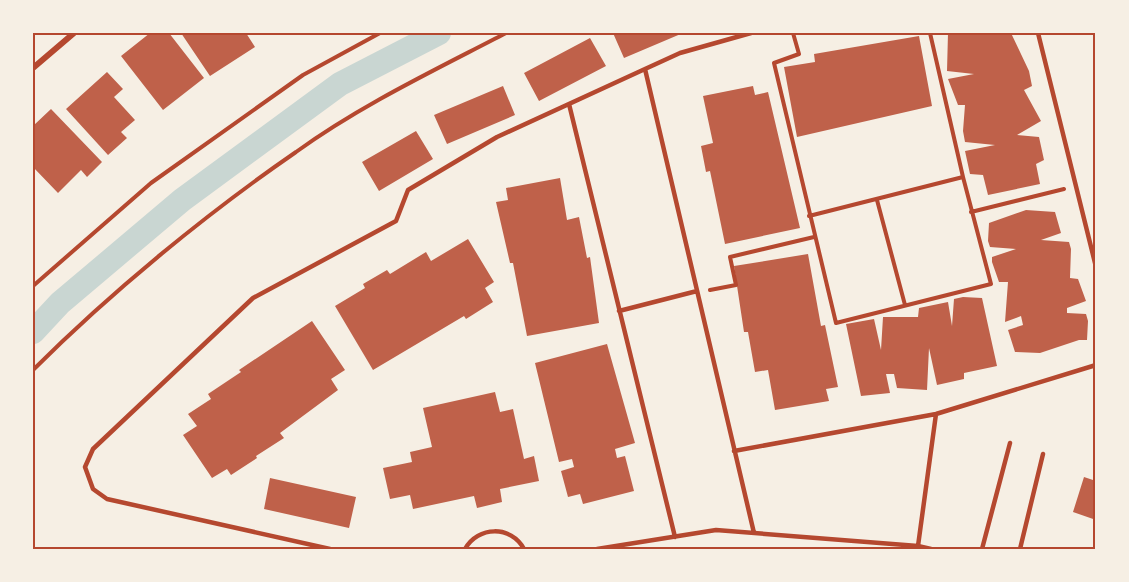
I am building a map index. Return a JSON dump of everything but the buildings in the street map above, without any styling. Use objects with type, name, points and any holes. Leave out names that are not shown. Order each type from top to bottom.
[{"type":"street","points":[[33,68],[74,33]]},
{"type":"lane","points":[[330,549],[107,499],[93,489],[85,467],[93,449],[253,298],[396,221],[408,190],[497,137],[645,69],[680,53],[751,33]]},
{"type":"lane","points":[[1038,33],[1096,267]]},
{"type":"lane","points":[[645,69],[754,533]]},
{"type":"lane","points":[[569,104],[675,537]]},
{"type":"lane","points":[[619,311],[697,292]]},
{"type":"lane","points":[[734,451],[936,414],[1096,365]]},
{"type":"lane","points":[[918,546],[936,414]]},
{"type":"lane","points":[[982,549],[1010,443]]},
{"type":"lane","points":[[1020,549],[1043,454]]},
{"type":"lane","points":[[597,549],[716,530],[918,546],[931,549]]},
{"type":"lane","points":[[465,549],[473,538],[494,531],[515,537],[524,549]]},
{"type":"path","points":[[33,286],[151,183],[303,75],[380,33]]},
{"type":"path","points":[[33,370],[65,338],[201,223],[297,151],[396,91],[506,33]]},
{"type":"path","points":[[793,33],[800,54],[774,63],[836,323],[991,284],[963,177],[930,33]]},
{"type":"path","points":[[809,216],[963,177]]},
{"type":"path","points":[[972,212],[1076,186]]},
{"type":"path","points":[[877,200],[905,305]]},
{"type":"path","points":[[697,292],[736,285],[730,257],[814,237]]},
{"type":"waterway","points":[[33,332],[60,303],[182,200],[340,84],[439,33]]}]
